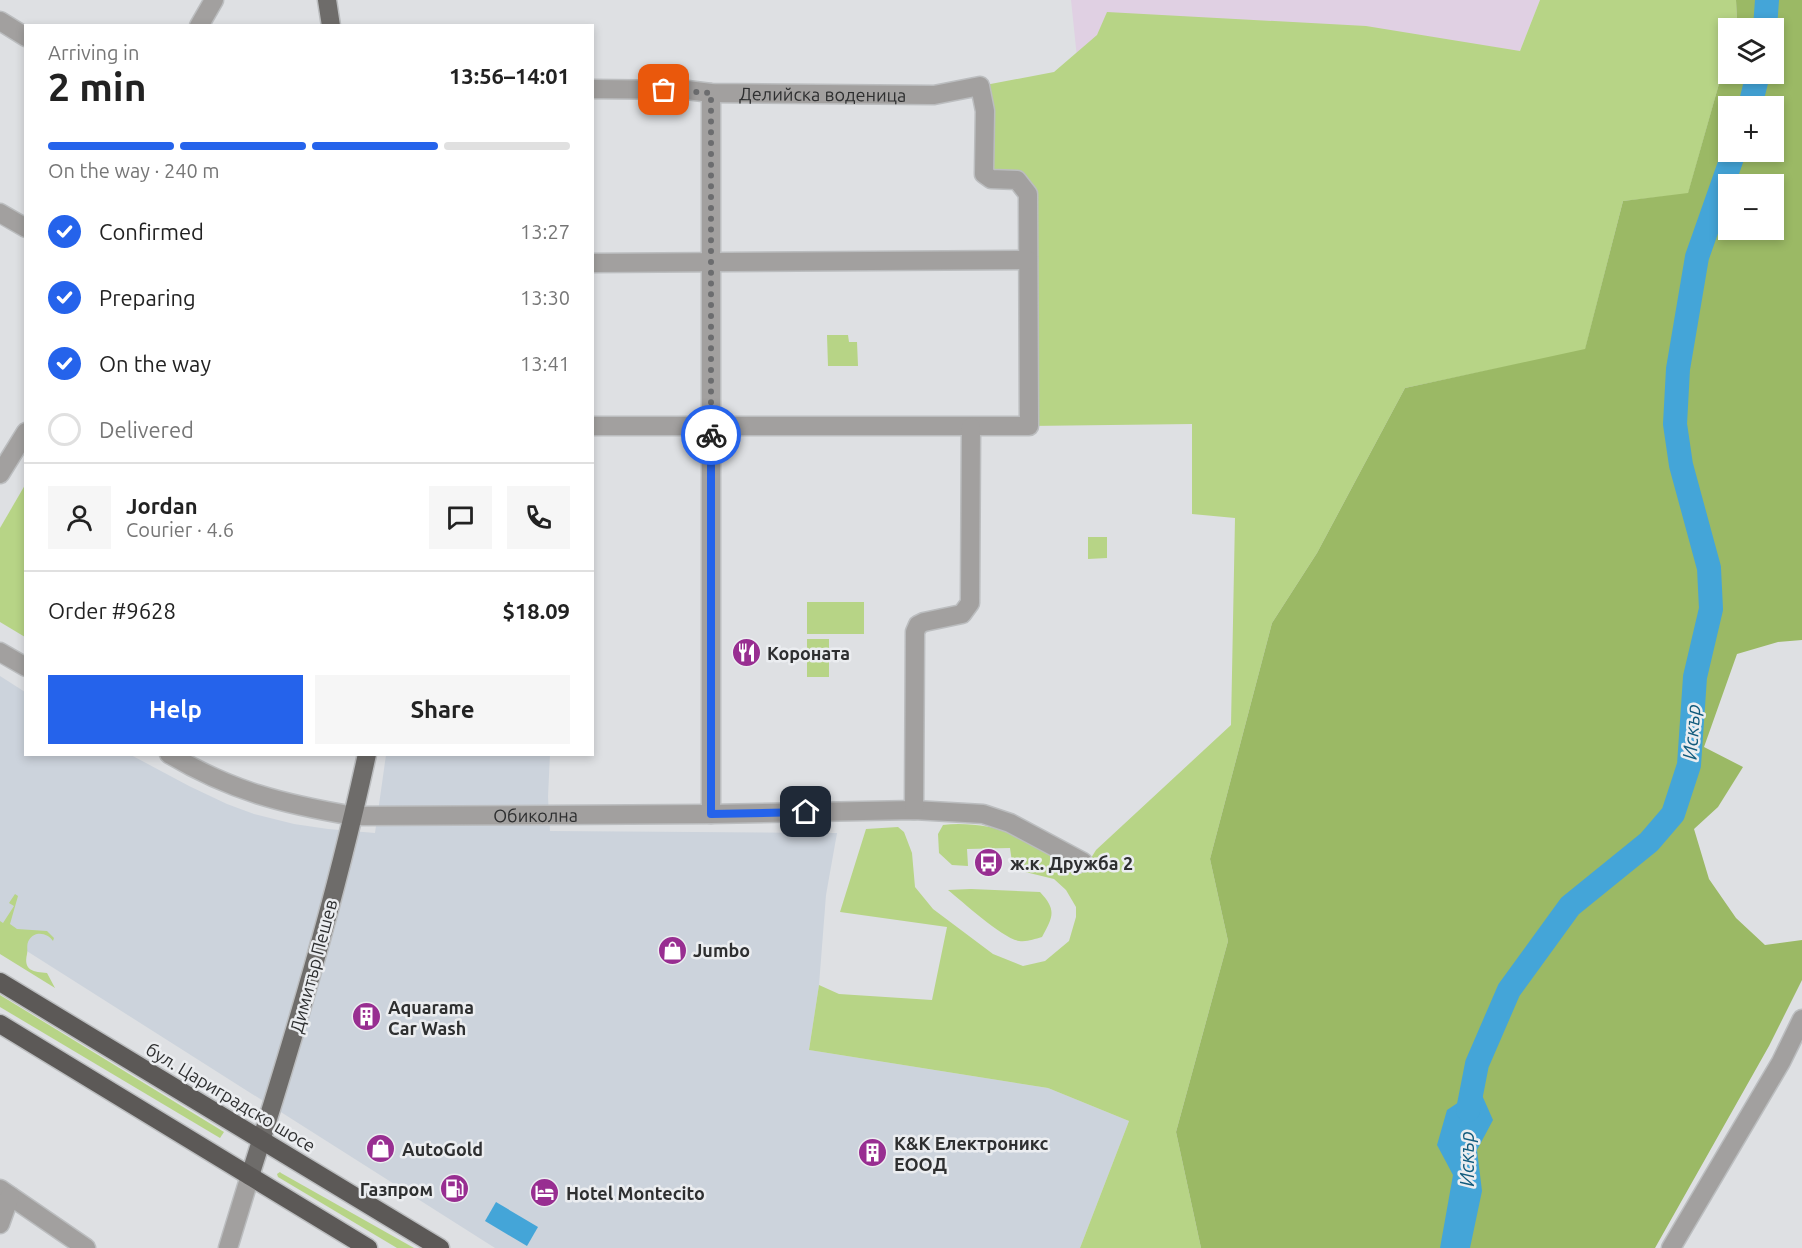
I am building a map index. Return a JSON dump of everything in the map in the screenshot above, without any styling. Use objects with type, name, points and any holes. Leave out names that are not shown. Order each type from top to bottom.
[{"type":"highway","name":"бул. Цариградско шосе","points":[[0,982],[440,1248]]},
{"type":"highway","points":[[0,1024],[368,1248]]},
{"type":"main road","points":[[327,0],[331,24]]},
{"type":"main road","name":"Димитър Пешев","points":[[250,1176],[301,1014],[354,816],[367,756]]},
{"type":"street","points":[[200,24],[214,0]]},
{"type":"street","points":[[0,21],[24,36]]},
{"type":"street","name":"Делийска воденица","points":[[594,89],[687,90],[711,93],[934,95],[980,86],[985,111],[984,174],[991,179],[1017,180],[1028,194],[1028,260]]},
{"type":"street","points":[[711,93],[711,814]]},
{"type":"street","points":[[0,213],[24,227]]},
{"type":"street","points":[[594,263],[1028,260],[1029,426],[594,426]]},
{"type":"street","points":[[914,810],[914,640],[918,625],[930,620],[962,614],[970,603],[971,427]]},
{"type":"street","points":[[0,474],[24,435]]},
{"type":"street","points":[[0,652],[24,666]]},
{"type":"street","name":"Обиколна","points":[[172,756],[209,777],[256,795],[354,816],[711,814],[914,810],[983,814],[1010,823],[1083,862]]},
{"type":"street","points":[[1671,1248],[1781,1062],[1802,1019]]},
{"type":"street","points":[[228,1248],[250,1176]]},
{"type":"street","points":[[0,1224],[5,1193],[86,1248]]},
{"type":"shaded area","points":[[1071,0],[1540,0],[1520,51],[1079,77]]},
{"type":"shaded area","points":[[0,676],[24,691],[24,756],[133,756],[227,804],[254,814],[294,824],[328,829],[375,833],[386,756],[550,756],[548,797],[550,831],[837,833],[826,895],[819,985],[809,1050],[1048,1088],[1129,1121],[1080,1248],[495,1248],[0,934]]},
{"type":"green space","points":[[1540,0],[1736,0],[1737,18],[1718,18],[1719,84],[1688,194],[1623,201],[1585,350],[1405,388],[1317,553],[1272,623],[1210,859],[1228,941],[1176,1132],[1201,1248],[1080,1248],[1129,1121],[1048,1088],[809,1050],[819,985],[839,994],[932,1000],[947,927],[840,912],[866,829],[898,827],[904,832],[912,853],[915,887],[933,909],[993,954],[1023,966],[1045,961],[1069,941],[1076,917],[1076,907],[1066,890],[1054,879],[1013,869],[1010,848],[967,849],[968,866],[952,865],[939,853],[938,834],[943,825],[968,824],[994,828],[1021,836],[1043,847],[1081,874],[1096,850],[1231,725],[1235,518],[1192,514],[1192,424],[1029,426],[1028,195],[991,179],[980,86],[1054,72],[1097,35],[1107,12],[1366,26],[1520,51]]},
{"type":"green space","points":[[1736,0],[1802,0],[1802,640],[1778,642],[1737,654],[1704,747],[1743,767],[1718,807],[1694,829],[1709,879],[1736,918],[1765,945],[1802,940],[1802,980],[1769,1046],[1655,1248],[1201,1248],[1176,1132],[1228,941],[1210,859],[1272,623],[1317,553],[1405,388],[1585,349],[1623,201],[1688,193],[1719,84],[1784,84],[1784,18],[1737,18]]},
{"type":"green space","points":[[827,335],[848,335],[849,342],[857,342],[858,366],[828,366]]},
{"type":"green space","points":[[24,487],[24,636],[0,622],[0,528]]},
{"type":"green space","points":[[1088,537],[1107,537],[1107,558],[1088,559]]},
{"type":"green space","points":[[807,602],[864,602],[864,634],[807,634]]},
{"type":"green space","points":[[807,639],[829,639],[829,677],[807,677]]},
{"type":"green space","points":[[948,890],[1040,892],[1049,904],[1052,914],[1042,937],[1025,941],[1012,938],[993,927]]},
{"type":"green space","points":[[15,894],[18,896],[10,924],[17,929],[47,931],[54,938],[53,941],[41,934],[32,937],[29,940],[26,960],[31,970],[47,973],[55,988],[0,954],[0,921],[3,923],[14,906],[9,903]]},
{"type":"green space","points":[[0,995],[224,1132],[220,1138],[0,1007]]},
{"type":"green space","points":[[280,1172],[414,1248],[397,1248],[278,1177],[277,1174]]},
{"type":"water","points":[[1474,1077],[1493,1120],[1477,1150],[1482,1191],[1470,1248],[1440,1248],[1453,1175],[1437,1145],[1447,1110],[1462,1100]]},
{"type":"water","points":[[496,1202],[538,1227],[527,1246],[485,1221]]},
{"type":"waterway","name":"Искър","points":[[1766,18],[1767,0]]},
{"type":"waterway","name":"Искър","points":[[1752,96],[1756,84]]},
{"type":"waterway","name":"Искър","points":[[1468,1110],[1477,1064],[1509,990],[1570,906],[1649,842],[1673,814],[1689,765],[1695,677],[1711,609],[1709,568],[1681,465],[1675,424],[1678,369],[1697,257],[1730,162]]},
{"type":"way so far","points":[[664,90],[711,93],[711,435]]},
{"type":"place","name":"Короната","points":[[746,653]]},
{"type":"place","name":"ж.к. Дружба 2","points":[[989,863]]},
{"type":"place","name":"Jumbo","points":[[672,950]]},
{"type":"place","name":"Aquarama Car Wash","points":[[367,1017]]},
{"type":"place","name":"AutoGold","points":[[381,1149]]},
{"type":"place","name":"K&K Електроникс ЕООД","points":[[873,1153]]},
{"type":"place","name":"Газпром","points":[[454,1189]]},
{"type":"place","name":"Hotel Montecito","points":[[545,1193]]},
{"type":"route","points":[[711,435],[711,814],[806,812]]}]
